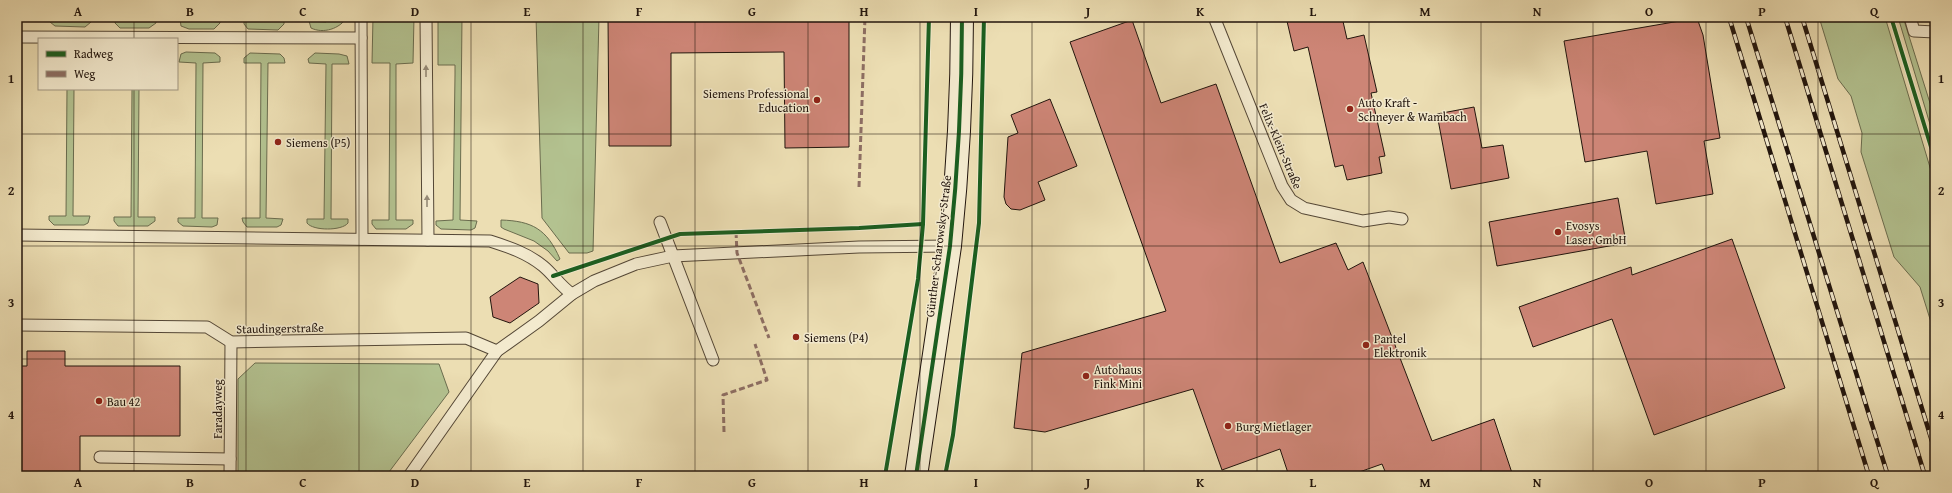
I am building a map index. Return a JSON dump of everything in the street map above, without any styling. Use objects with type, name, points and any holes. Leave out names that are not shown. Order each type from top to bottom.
[{"type":"street","name":"Günther-Scharowsky-Straße","points":[[916,476],[950,246],[960,137],[962,17]]},
{"type":"lane","points":[[361,17],[362,239]]},
{"type":"lane","points":[[426,17],[428,240]]},
{"type":"lane","name":"Felix-Klein-Straße","points":[[1214,17],[1282,186],[1291,200],[1304,208],[1363,220],[1389,216],[1402,219]]},
{"type":"lane","points":[[1910,17],[1914,31],[1935,32]]},
{"type":"lane","points":[[17,37],[361,38]]},
{"type":"lane","points":[[660,222],[713,360]]},
{"type":"lane","points":[[17,235],[490,241],[519,250],[543,266],[564,288],[572,294]]},
{"type":"lane","points":[[409,476],[497,351],[539,321],[572,294],[594,281],[636,264],[673,256],[859,247],[950,246]]},
{"type":"lane","name":"Staudingerstraße","points":[[17,325],[207,327],[231,342],[466,338],[497,351]]},
{"type":"lane","name":"Faradayweg","points":[[230,476],[231,342]]},
{"type":"lane","points":[[100,457],[230,459]]},
{"type":"green space","points":[[132,17],[139,17],[139,19],[156,19],[156,23],[149,28],[120,28],[115,23],[115,19],[132,19]]},
{"type":"green space","points":[[197,17],[203,17],[204,19],[220,19],[220,23],[214,29],[189,29],[181,26],[180,19],[196,19]]},
{"type":"green space","points":[[261,17],[268,17],[268,20],[284,20],[284,24],[278,30],[248,29],[244,24],[244,20],[260,20]]},
{"type":"green space","points":[[326,17],[347,17],[340,25],[331,29],[316,30],[311,28],[309,21],[326,22]]},
{"type":"green space","points":[[373,17],[414,17],[413,63],[396,64],[396,220],[413,220],[413,224],[406,229],[376,229],[372,224],[372,220],[389,220],[390,63],[372,63]]},
{"type":"green space","points":[[438,17],[462,17],[460,220],[477,221],[475,228],[471,230],[441,229],[436,225],[436,221],[453,220],[455,75],[455,65],[438,65]]},
{"type":"green space","points":[[536,17],[599,17],[593,251],[587,253],[569,253],[542,218]]},
{"type":"green space","points":[[1819,17],[1885,17],[1935,184],[1935,335],[1920,287],[1894,257],[1861,152],[1862,133],[1851,96],[1838,79]]},
{"type":"green space","points":[[1898,17],[1903,17],[1935,119],[1935,141]]},
{"type":"green space","points":[[51,18],[91,18],[91,22],[85,27],[55,26],[50,22]]},
{"type":"green space","points":[[186,52],[215,53],[220,57],[220,62],[203,63],[202,218],[218,218],[217,225],[212,227],[183,226],[178,222],[178,218],[195,218],[196,63],[179,62],[181,54]]},
{"type":"green space","points":[[250,53],[280,54],[284,58],[285,63],[268,63],[266,218],[283,219],[281,225],[277,227],[247,227],[242,218],[260,218],[261,63],[244,63],[244,58]]},
{"type":"green space","points":[[315,53],[339,54],[347,56],[349,64],[332,64],[331,219],[348,219],[348,223],[345,226],[334,229],[315,228],[307,223],[307,219],[324,219],[326,64],[309,63],[308,59]]},
{"type":"green space","points":[[67,90],[74,90],[73,216],[90,216],[88,223],[84,225],[54,225],[49,220],[49,216],[66,216]]},
{"type":"green space","points":[[132,90],[139,90],[138,217],[155,217],[155,221],[148,226],[118,226],[114,221],[114,217],[131,217]]},
{"type":"green space","points":[[501,220],[521,222],[537,229],[550,240],[560,259],[557,261],[548,251],[534,241],[504,229],[501,227]]},
{"type":"green space","points":[[255,363],[439,364],[449,392],[386,476],[238,476],[238,379]]},
{"type":"building","name":"Siemens Professional Education","points":[[608,17],[849,17],[849,147],[785,148],[784,52],[671,53],[671,146],[609,146]]},
{"type":"building","points":[[1286,17],[1342,17],[1347,39],[1364,35],[1377,92],[1371,93],[1385,156],[1379,157],[1382,173],[1347,180],[1343,165],[1335,167],[1308,47],[1294,51]]},
{"type":"building","points":[[1697,18],[1703,35],[1720,138],[1704,141],[1713,194],[1656,204],[1647,151],[1585,162],[1564,41]]},
{"type":"building","points":[[1132,20],[1161,103],[1216,84],[1280,263],[1336,243],[1348,270],[1363,262],[1432,441],[1494,419],[1513,476],[1387,476],[1382,464],[1348,476],[1289,476],[1280,449],[1222,470],[1193,389],[1045,432],[1014,428],[1022,353],[1166,311],[1070,42]]},
{"type":"building","points":[[1050,99],[1077,166],[1038,182],[1045,200],[1020,210],[1011,209],[1006,204],[1004,197],[1008,137],[1018,133],[1011,115]]},
{"type":"building","points":[[1474,107],[1482,148],[1503,145],[1509,178],[1451,189],[1437,114]]},
{"type":"building","name":"Evosys Laser GmbH","points":[[1618,198],[1626,243],[1497,266],[1489,222]]},
{"type":"building","points":[[1732,239],[1785,388],[1654,435],[1612,319],[1533,347],[1519,307],[1631,267],[1632,275]]},
{"type":"building","points":[[520,277],[538,284],[539,303],[510,323],[493,317],[490,297]]},
{"type":"building","name":"Bau 42","points":[[27,351],[65,351],[65,366],[180,366],[180,436],[80,436],[80,476],[17,476],[17,366],[27,366]]},
{"type":"railway","points":[[1729,17],[1869,476]]},
{"type":"railway","points":[[1746,17],[1888,476]]},
{"type":"railway","points":[[1785,17],[1925,476]]},
{"type":"railway","points":[[1802,17],[1935,451]]},
{"type":"marked path","points":[[859,187],[865,17]]},
{"type":"marked path","points":[[736,232],[737,253],[769,338]]},
{"type":"marked path","points":[[724,432],[723,395],[767,380],[755,344]]},
{"type":"cycle path","points":[[885,476],[918,279],[923,224],[929,17]]},
{"type":"cycle path","points":[[916,476],[950,246],[959,132],[962,17]]},
{"type":"cycle path","points":[[945,476],[953,435],[979,223],[984,17]]},
{"type":"cycle path","points":[[1891,17],[1935,160]]},
{"type":"cycle path","points":[[553,276],[680,234],[859,228],[923,224]]},
{"type":"place","name":"Siemens Professional Education","points":[[817,100]]},
{"type":"place","name":"Auto Kraft - Schneyer & Wambach","points":[[1350,109]]},
{"type":"place","name":"Siemens (P5)","points":[[278,142]]},
{"type":"place","name":"Evosys Laser GmbH","points":[[1558,232]]},
{"type":"place","name":"Siemens (P4)","points":[[796,337]]},
{"type":"place","name":"Pantel Elektronik","points":[[1366,345]]},
{"type":"place","name":"Autohaus Fink Mini","points":[[1086,376]]},
{"type":"place","name":"Bau 42","points":[[99,401]]},
{"type":"place","name":"Burg Mietlager","points":[[1228,426]]}]
